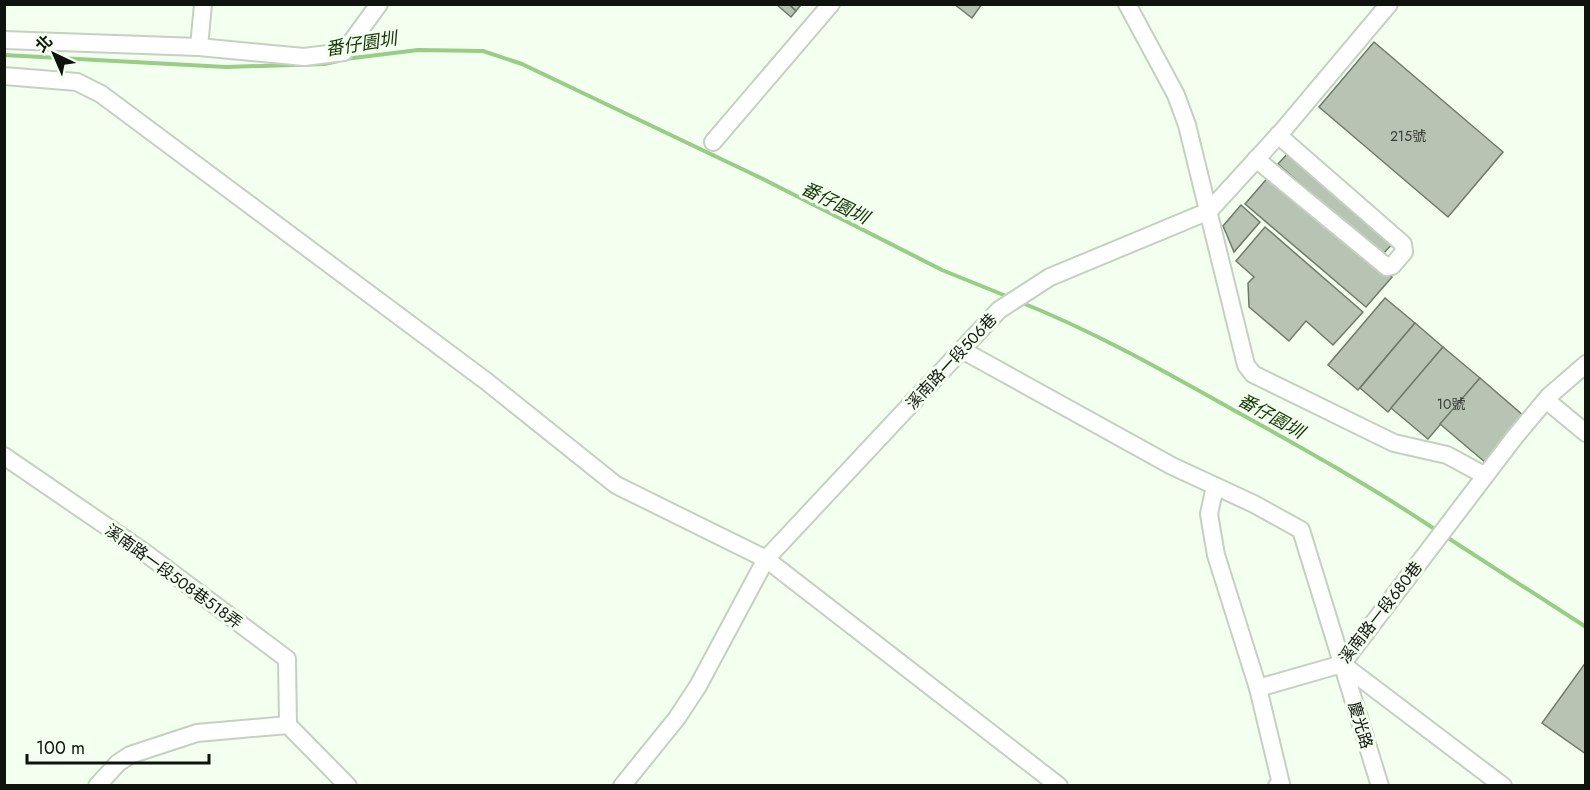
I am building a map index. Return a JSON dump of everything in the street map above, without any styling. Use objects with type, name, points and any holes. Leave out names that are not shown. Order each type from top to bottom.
[{"type":"street","points":[[199,47],[203,4]]},
{"type":"street","points":[[4,40],[199,47],[304,57],[344,52],[379,4]]},
{"type":"street","points":[[713,142],[831,4]]},
{"type":"street","points":[[1127,4],[1176,95],[1187,125],[1246,365],[1253,374],[1394,443],[1447,455],[1484,475],[1546,400],[1586,364]]},
{"type":"street","name":"溪南路一段506巷","points":[[622,786],[682,710],[766,559],[999,310],[1050,277],[1209,211],[1278,135],[1389,4]]},
{"type":"street","points":[[4,76],[77,82],[101,94],[486,381],[616,485],[766,559],[1059,786]]},
{"type":"street","points":[[1256,159],[1387,267],[1392,267],[1404,252],[1403,243],[1278,135]]},
{"type":"street","name":"慶光路","points":[[962,350],[1172,466],[1300,530],[1380,786]]},
{"type":"street","points":[[1546,400],[1586,433]]},
{"type":"street","name":"溪南路一段508巷518弄","points":[[4,456],[144,552],[287,659],[288,725]]},
{"type":"street","name":"溪南路一段680巷","points":[[1258,688],[1342,664],[1484,475]]},
{"type":"street","points":[[1215,486],[1209,513],[1216,555],[1258,688],[1280,785]]},
{"type":"street","points":[[1342,664],[1503,786]]},
{"type":"street","points":[[97,786],[118,763],[130,755],[197,734],[288,725],[348,786]]},
{"type":"building","points":[[776,4],[789,4],[796,11],[791,17]]},
{"type":"building","points":[[789,4],[801,4],[801,5],[796,11]]},
{"type":"building","points":[[954,4],[982,4],[972,18]]},
{"type":"building","points":[[1374,42],[1503,152],[1448,217],[1319,107]]},
{"type":"building","points":[[1290,151],[1394,242],[1382,255],[1278,164]]},
{"type":"building","points":[[1271,174],[1392,277],[1366,307],[1245,204]]},
{"type":"building","points":[[1241,205],[1260,222],[1234,252],[1223,226]]},
{"type":"building","points":[[1265,227],[1363,312],[1333,345],[1306,321],[1289,341],[1249,307],[1248,283],[1254,277],[1236,261]]},
{"type":"building","points":[[1385,298],[1415,323],[1358,390],[1328,365]]},
{"type":"building","points":[[1415,323],[1443,347],[1388,412],[1360,388]]},
{"type":"building","points":[[1443,347],[1480,378],[1428,439],[1391,408]]},
{"type":"building","points":[[1480,378],[1525,417],[1486,463],[1440,424]]},
{"type":"building","points":[[1586,662],[1586,754],[1542,723]]},
{"type":"waterway","name":"番仔園圳","points":[[345,59],[418,50],[483,51],[522,64],[763,179],[942,270],[1011,298]]},
{"type":"waterway","name":"番仔園圳","points":[[4,55],[226,67],[325,64],[338,61]]},
{"type":"waterway","name":"番仔園圳","points":[[1020,302],[1100,338],[1177,379],[1333,466],[1436,530]]},
{"type":"waterway","name":"番仔園圳","points":[[1445,536],[1586,627]]}]
